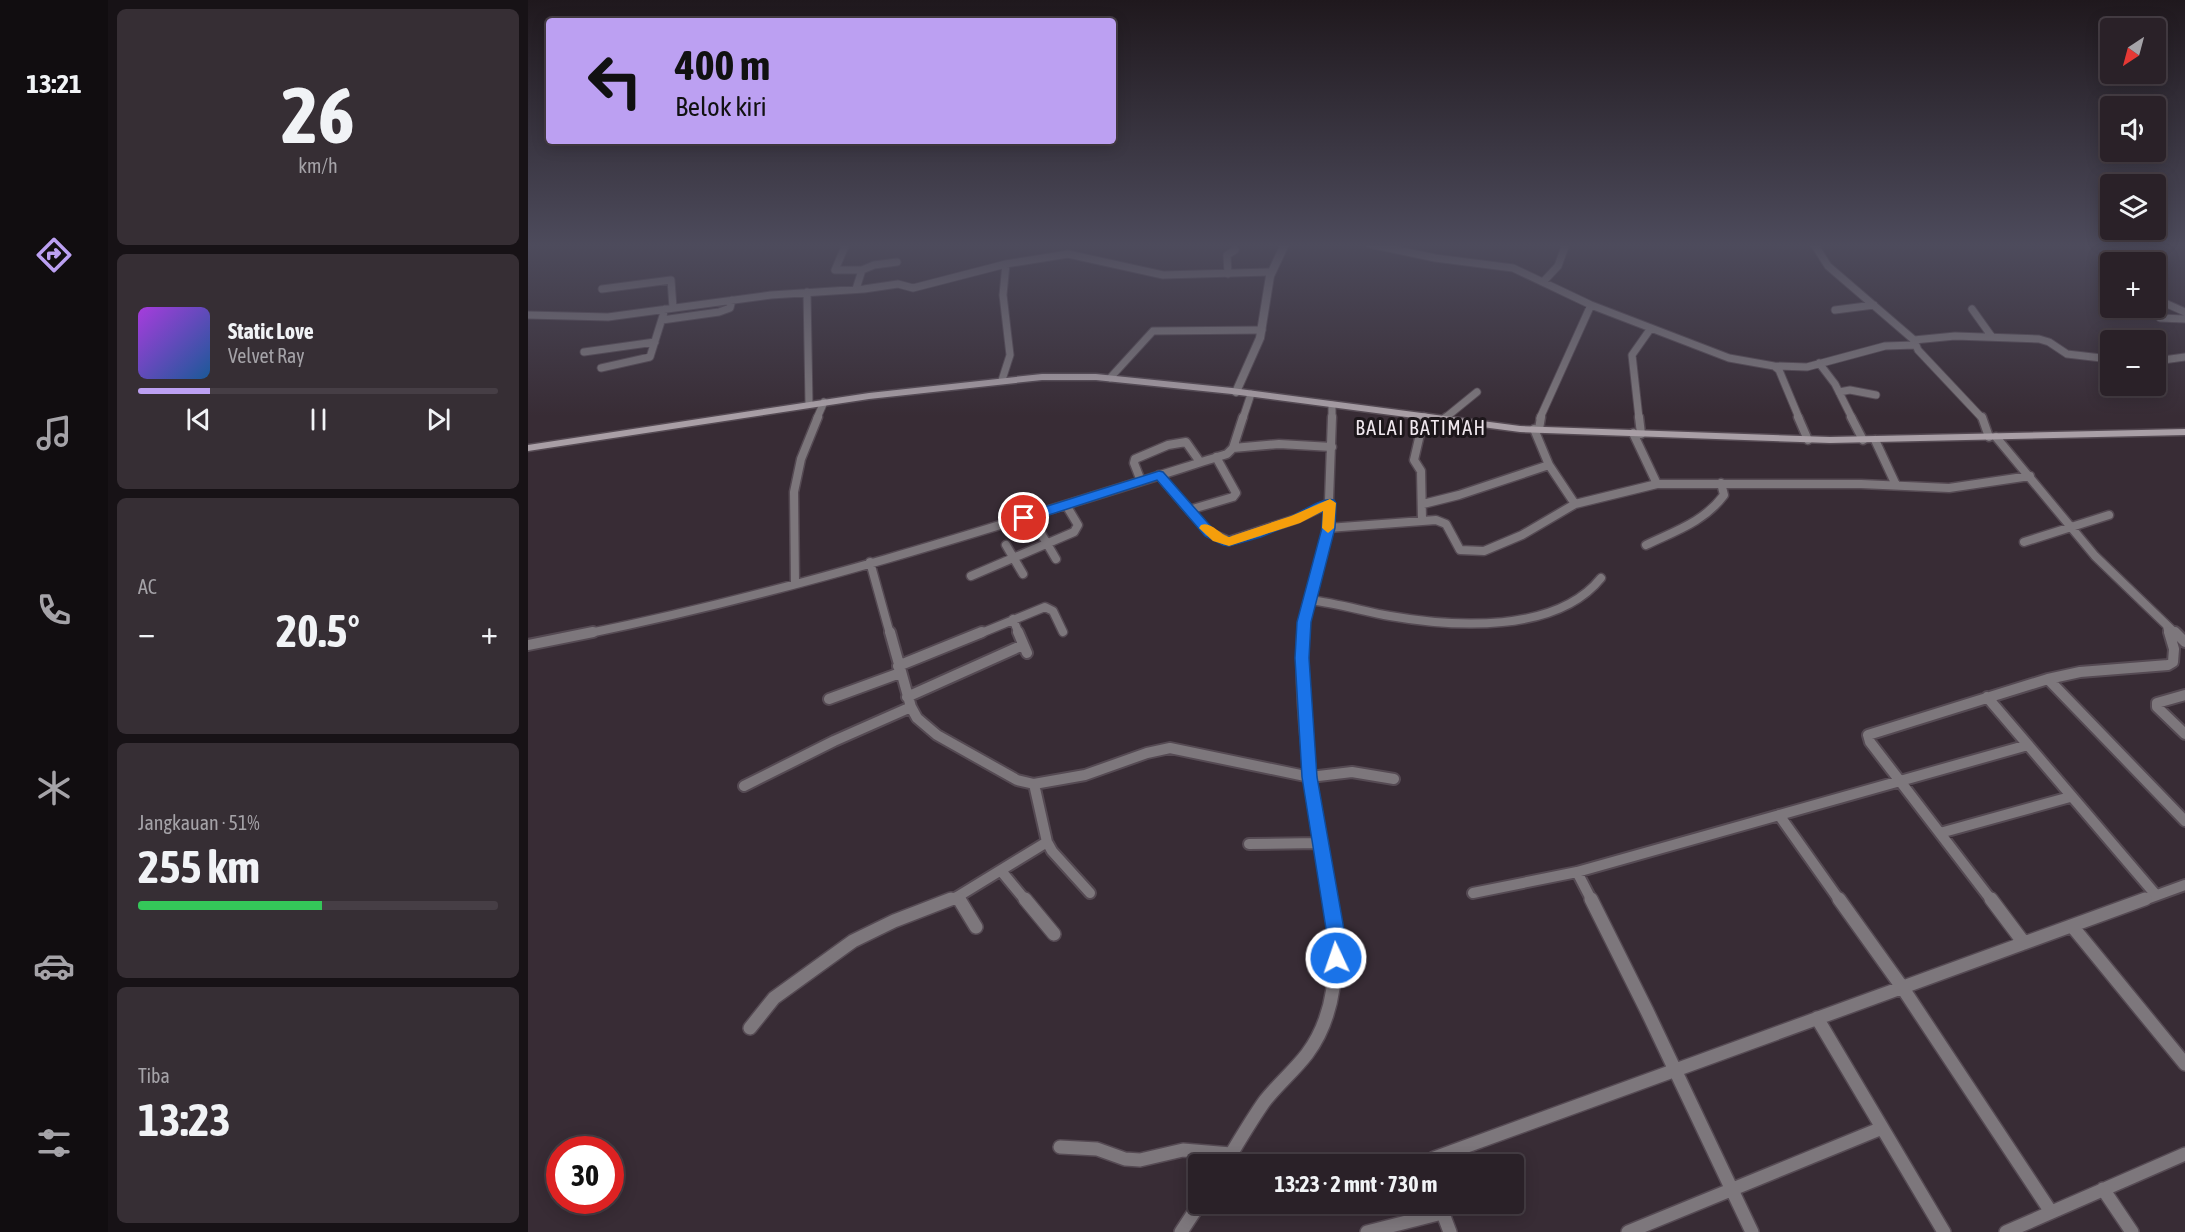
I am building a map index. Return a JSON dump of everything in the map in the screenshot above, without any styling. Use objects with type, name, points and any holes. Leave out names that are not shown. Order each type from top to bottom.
[{"type":"main road","points":[[528,447],[809,404],[1042,377],[1110,378],[1236,392],[1443,420],[1537,429],[1808,440],[2185,432]]},
{"type":"street","points":[[601,368],[648,359],[662,320],[669,309],[669,301]]},
{"type":"street","points":[[528,315],[602,317],[722,301]]},
{"type":"street","points":[[662,320],[719,312],[730,308],[732,301]]},
{"type":"street","points":[[807,301],[809,404]]},
{"type":"street","points":[[1002,380],[1011,355],[1004,301]]},
{"type":"street","points":[[1236,392],[1262,330],[1265,301]]},
{"type":"street","points":[[1584,301],[1735,360],[1774,366],[1794,368],[1885,346],[1944,336],[2038,339],[2049,342],[2067,354],[2100,358]]},
{"type":"street","points":[[1870,301],[1915,342],[1981,415],[1992,437],[2030,476],[2095,556],[2185,642]]},
{"type":"street","points":[[2166,302],[2175,309],[2185,312]]},
{"type":"street","points":[[1575,504],[1549,465],[1537,429],[1541,413],[1591,305]]},
{"type":"street","points":[[1835,310],[1874,305]]},
{"type":"street","points":[[1972,309],[1992,337]]},
{"type":"street","points":[[2160,318],[2185,319]]},
{"type":"street","points":[[1651,328],[1632,352],[1637,433],[1657,484]]},
{"type":"street","points":[[1110,378],[1153,331],[1262,330]]},
{"type":"street","points":[[584,352],[655,342]]},
{"type":"street","points":[[2166,360],[2185,357]]},
{"type":"street","points":[[1820,363],[1839,392],[1863,440]]},
{"type":"street","points":[[1774,366],[1779,370],[1808,440]]},
{"type":"street","points":[[1839,392],[1850,390],[1876,395]]},
{"type":"street","points":[[1443,420],[1477,392]]},
{"type":"street","points":[[528,645],[649,621],[939,545],[1216,457],[1230,452],[1233,448],[1251,394]]},
{"type":"street","points":[[795,582],[793,500],[801,459],[824,402]]},
{"type":"street","points":[[1231,1154],[1274,1089],[1315,1042],[1329,1009],[1337,946],[1310,777],[1302,649],[1304,622],[1328,528],[1332,405]]},
{"type":"street","points":[[1422,520],[1421,470],[1414,460],[1424,417]]},
{"type":"street","points":[[1875,440],[1896,485]]},
{"type":"street","points":[[1141,481],[1134,463],[1135,459],[1177,443],[1186,442],[1190,445],[1200,462]]},
{"type":"street","points":[[1233,448],[1279,444],[1332,447]]},
{"type":"street","points":[[1189,510],[1236,495],[1216,457]]},
{"type":"street","points":[[1423,504],[1459,495],[1549,465]]},
{"type":"street","points":[[1159,475],[1210,533],[1229,542],[1296,519],[1330,503]]},
{"type":"street","points":[[1328,528],[1422,520],[1444,522],[1458,548],[1465,552],[1479,552],[1522,535],[1575,504],[1657,484],[1896,485],[1957,488],[2030,476]]},
{"type":"street","points":[[1646,545],[1686,528],[1706,515],[1724,495],[1722,483]]},
{"type":"street","points":[[971,576],[1047,544],[1078,528],[1066,505]]},
{"type":"street","points":[[2024,542],[2109,515]]},
{"type":"street","points":[[1039,530],[1056,559]]},
{"type":"street","points":[[1006,545],[1023,574]]},
{"type":"street","points":[[870,562],[899,669],[909,702],[917,718],[937,735],[1017,780],[1035,784],[1085,775],[1147,753],[1170,748],[1310,777],[1352,772],[1394,779]]},
{"type":"street","points":[[1310,600],[1338,602],[1395,616],[1460,624],[1497,624],[1528,620],[1555,610],[1593,590],[1601,578]]},
{"type":"street","points":[[829,699],[1040,608],[1049,608],[1063,632]]},
{"type":"street","points":[[744,786],[909,702],[1025,649],[1013,620]]},
{"type":"street","points":[[2024,943],[1870,742],[1868,735],[2048,679],[2080,672],[2170,663],[2174,653],[2167,626]]},
{"type":"street","points":[[2048,679],[2185,820]]},
{"type":"street","points":[[2185,695],[2157,703],[2157,707],[2185,734]]},
{"type":"street","points":[[1987,697],[2156,895]]},
{"type":"street","points":[[1473,893],[1577,872],[2028,745]]},
{"type":"street","points":[[1035,784],[1047,842],[1052,851],[1090,893]]},
{"type":"street","points":[[1940,833],[2070,796]]},
{"type":"street","points":[[1779,815],[1902,987],[2051,1212]]},
{"type":"street","points":[[750,1028],[774,998],[853,941],[894,921],[957,897],[1002,872],[1047,842]]},
{"type":"street","points":[[1249,844],[1320,843]]},
{"type":"street","points":[[1002,872],[1054,934]]},
{"type":"street","points":[[1577,872],[1647,1011],[1752,1232]]},
{"type":"street","points":[[1445,1154],[2185,885]]},
{"type":"street","points":[[957,897],[976,927]]},
{"type":"street","points":[[2072,926],[2185,1064]]},
{"type":"street","points":[[1817,1018],[1944,1232]]},
{"type":"street","points":[[1628,1232],[1882,1128]]},
{"type":"street","points":[[1060,1147],[1097,1149],[1112,1156],[1132,1160],[1183,1150],[1203,1154]]},
{"type":"street","points":[[2006,1232],[2185,1154]]},
{"type":"street","points":[[2103,1189],[2132,1232]]},
{"type":"street","points":[[1181,1232],[1193,1214]]},
{"type":"street","points":[[1367,1232],[1422,1214]]},
{"type":"street","points":[[1442,1214],[1450,1232]]},
{"type":"slow traffic","points":[[1205,528],[1217,538],[1229,542],[1296,519],[1330,503],[1328,528]]},
{"type":"district","name":"BALAI BATIMAH","points":[[1421,427]]},
{"type":"route","points":[[1024,518],[1159,475],[1210,533],[1229,542],[1296,519],[1330,503],[1328,528],[1304,622],[1302,658],[1310,777],[1336,935],[1336,958]]}]
